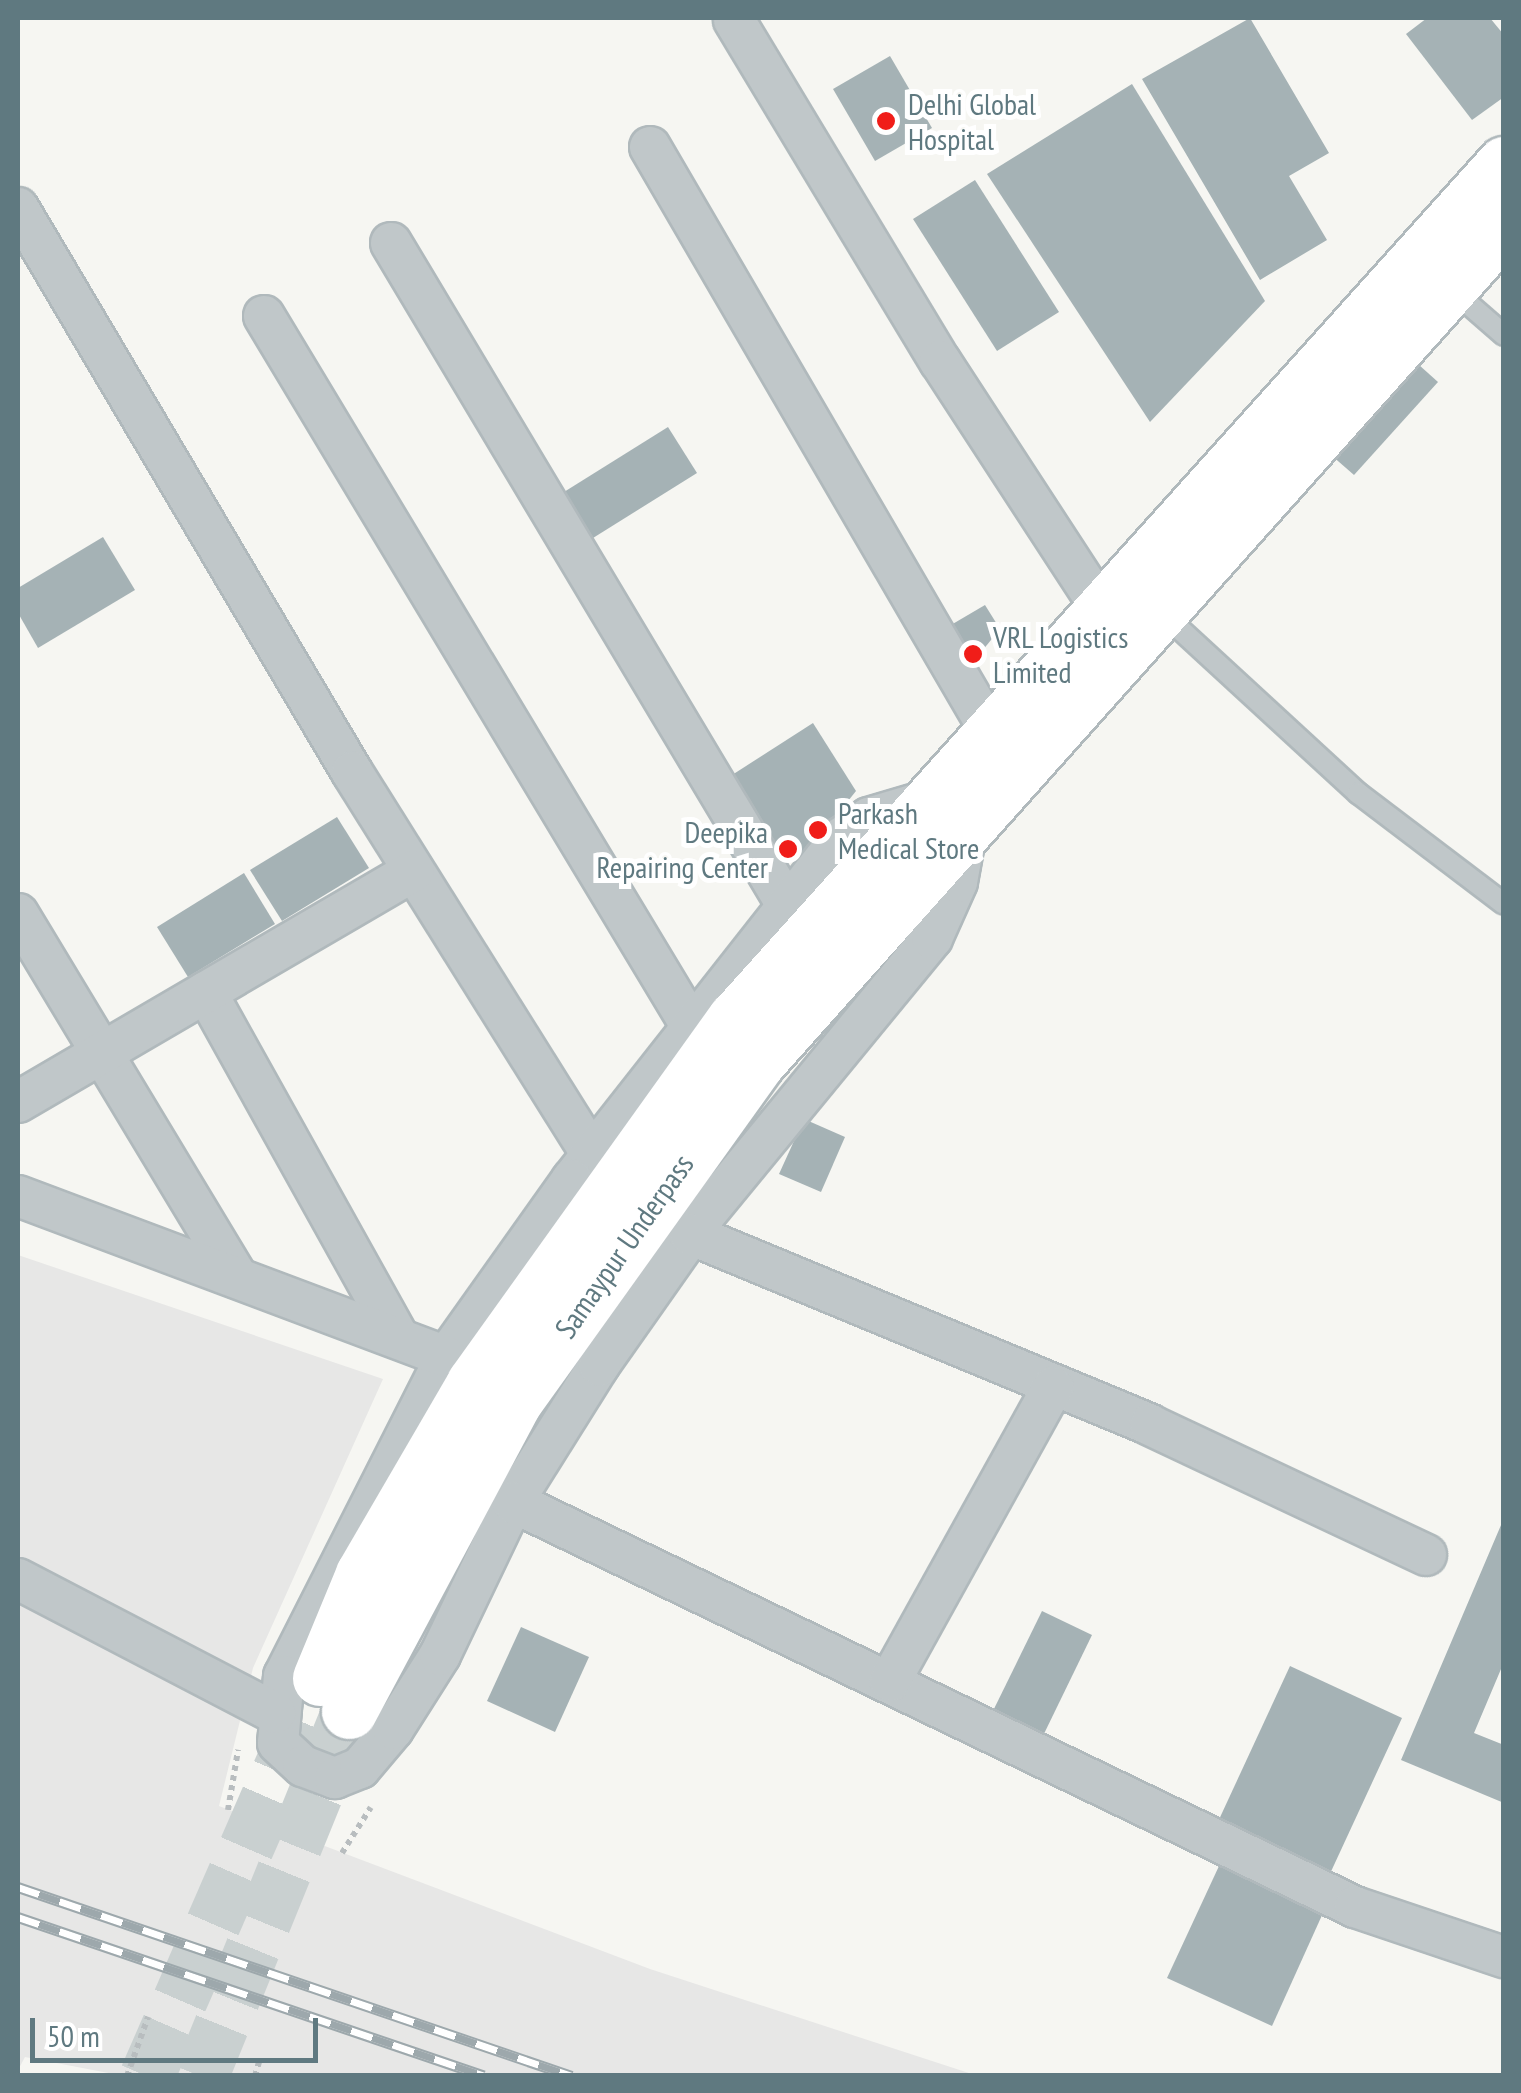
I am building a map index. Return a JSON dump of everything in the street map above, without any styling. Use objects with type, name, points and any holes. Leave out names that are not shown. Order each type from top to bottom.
[{"type":"main road","points":[[950,813],[1129,623],[1433,274],[1504,164]]},
{"type":"main road","points":[[1433,274],[1504,226]]},
{"type":"main road","points":[[950,813],[992,734],[1129,623]]},
{"type":"main road","name":"Samaypur Underpass","points":[[334,1695],[398,1606],[525,1386],[760,1059],[950,813]]},
{"type":"street","points":[[734,20],[1129,623]]},
{"type":"street","points":[[650,147],[992,734]]},
{"type":"street","points":[[18,208],[414,871],[592,1155]]},
{"type":"street","points":[[391,243],[788,905]]},
{"type":"street","points":[[264,316],[692,1027]]},
{"type":"street","points":[[950,813],[957,882],[932,938],[690,1234],[513,1502],[440,1656],[360,1768],[335,1778],[303,1766],[278,1743],[275,1714],[322,1595],[446,1357],[592,1155],[788,905],[853,827],[950,813]]},
{"type":"street","points":[[18,1102],[414,871]]},
{"type":"street","points":[[18,914],[238,1278]]},
{"type":"street","points":[[206,992],[396,1333]]},
{"type":"street","points":[[18,1196],[396,1333],[446,1357]]},
{"type":"street","points":[[690,1234],[1053,1386],[1426,1556]]},
{"type":"street","points":[[890,1681],[1053,1386]]},
{"type":"street","points":[[513,1502],[1355,1908],[1504,1957]]},
{"type":"street","points":[[18,1579],[275,1714]]},
{"type":"lane","points":[[1433,274],[1504,336]]},
{"type":"lane","points":[[1129,623],[1504,904]]},
{"type":"path","points":[[228,1810],[241,1736]]},
{"type":"path","points":[[342,1853],[381,1792]]},
{"type":"path","points":[[126,2076],[148,2017]]},
{"type":"path","points":[[255,2076],[260,2060]]},
{"type":"shaded area","points":[[18,1255],[383,1379],[253,1668],[219,1806],[650,1969],[975,2075],[124,2076],[25,2057],[18,2070]]},
{"type":"building","points":[[1250,18],[1329,153],[1289,176],[1327,240],[1260,280],[1142,79]]},
{"type":"building","points":[[1427,18],[1490,18],[1504,35],[1504,97],[1472,120],[1406,34]]},
{"type":"building","points":[[890,56],[932,128],[875,161],[833,89]]},
{"type":"building","points":[[1132,84],[1265,301],[1150,422],[987,174]]},
{"type":"building","points":[[975,180],[1059,312],[997,351],[913,219]]},
{"type":"building","points":[[1399,347],[1438,382],[1354,475],[1315,441]]},
{"type":"building","points":[[668,427],[697,473],[593,538],[564,492]]},
{"type":"building","points":[[103,537],[135,590],[38,648],[18,613],[18,588]]},
{"type":"building","points":[[985,605],[1000,629],[964,673],[939,632]]},
{"type":"building","points":[[813,723],[856,791],[813,845],[772,871],[718,784]]},
{"type":"building","points":[[337,817],[369,868],[282,921],[250,870]]},
{"type":"building","points":[[244,873],[275,924],[188,977],[157,927]]},
{"type":"building","points":[[804,1119],[845,1137],[821,1192],[779,1174]]},
{"type":"building","points":[[1504,1518],[1504,1662],[1474,1733],[1504,1745],[1504,1803],[1401,1760]]},
{"type":"building","points":[[1042,1611],[1092,1635],[1040,1742],[990,1717]]},
{"type":"building","points":[[521,1627],[589,1657],[555,1732],[487,1701]]},
{"type":"building","points":[[1290,1666],[1402,1718],[1328,1878],[1216,1826]]},
{"type":"building","points":[[1219,1866],[1323,1913],[1272,2026],[1167,1978]]},
{"type":"tunnel","points":[[147,2076],[320,1678]]},
{"type":"tunnel","points":[[201,2076],[349,1711]]},
{"type":"railway","points":[[18,1887],[572,2076]]},
{"type":"railway","points":[[18,1917],[484,2076]]},
{"type":"place","name":"Delhi Global Hospital","points":[[886,121]]},
{"type":"place","name":"VRL Logistics Limited","points":[[973,654]]},
{"type":"place","name":"Parkash Medical Store","points":[[818,830]]},
{"type":"place","name":"Deepika Repairing Center","points":[[788,849]]}]
